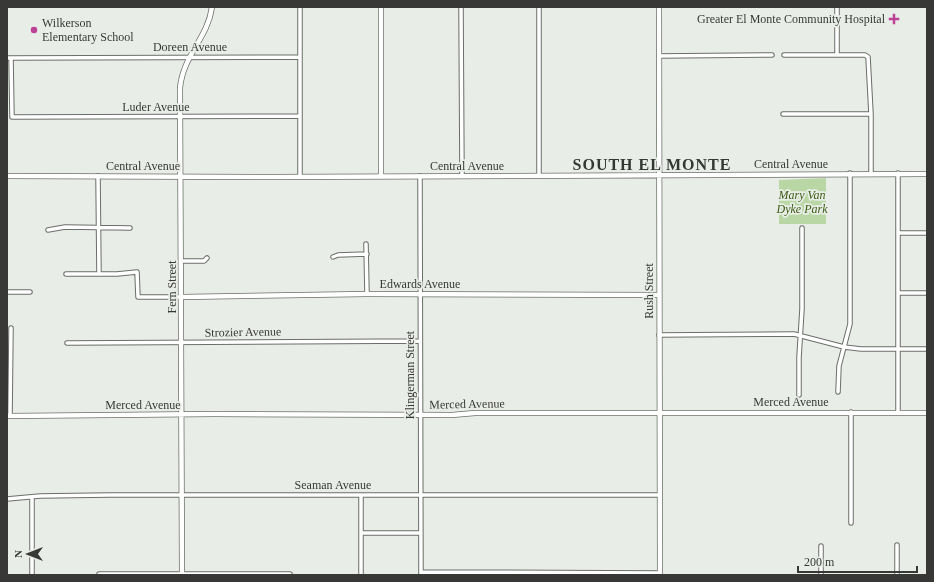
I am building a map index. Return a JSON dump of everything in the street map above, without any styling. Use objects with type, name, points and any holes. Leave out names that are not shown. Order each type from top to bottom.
[{"type":"street","name":"Fern Street","points":[[182,574],[182,261],[180,116],[182,77],[190,57],[208,24],[212,7]]},
{"type":"street","points":[[300,7],[300,176]]},
{"type":"street","points":[[381,7],[382,176]]},
{"type":"street","points":[[461,7],[462,176]]},
{"type":"street","points":[[539,7],[539,175]]},
{"type":"street","name":"Rush Street","points":[[659,7],[660,574]]},
{"type":"street","points":[[837,7],[837,55]]},
{"type":"street","points":[[784,54],[865,55],[868,57],[871,114],[871,173]]},
{"type":"street","points":[[659,56],[772,55]]},
{"type":"street","name":"Doreen Avenue","points":[[9,58],[300,57]]},
{"type":"street","name":"Luder Avenue","points":[[9,58],[12,117],[300,116]]},
{"type":"street","points":[[783,114],[871,114]]},
{"type":"street","points":[[838,392],[839,366],[850,324],[850,173]]},
{"type":"street","points":[[898,173],[898,413]]},
{"type":"street","name":"Central Avenue","points":[[7,176],[927,174]]},
{"type":"street","points":[[98,176],[99,274]]},
{"type":"street","name":"Klingerman Street","points":[[420,176],[420,573]]},
{"type":"street","points":[[48,230],[59,227],[130,228]]},
{"type":"street","points":[[799,395],[802,228]]},
{"type":"street","points":[[898,233],[927,233]]},
{"type":"street","points":[[366,244],[367,294]]},
{"type":"street","points":[[334,257],[347,254],[367,254]]},
{"type":"street","points":[[182,261],[204,261],[208,258]]},
{"type":"street","points":[[66,274],[137,272],[138,297],[182,297]]},
{"type":"street","points":[[7,292],[30,292]]},
{"type":"street","points":[[898,293],[927,293]]},
{"type":"street","name":"Edwards Avenue","points":[[182,297],[367,294],[659,295]]},
{"type":"street","points":[[9,416],[11,328]]},
{"type":"street","points":[[659,334],[801,335],[844,347],[870,350],[927,349]]},
{"type":"street","name":"Strozier Avenue","points":[[67,343],[420,341]]},
{"type":"street","points":[[851,412],[851,523]]},
{"type":"street","name":"Merced Avenue","points":[[9,416],[851,412],[927,413]]},
{"type":"street","name":"Seaman Avenue","points":[[7,499],[32,497],[420,494],[659,495]]},
{"type":"street","points":[[361,495],[361,575]]},
{"type":"street","points":[[32,497],[32,575]]},
{"type":"street","points":[[362,533],[420,533]]},
{"type":"street","points":[[896,575],[897,545]]},
{"type":"street","points":[[821,546],[821,575]]},
{"type":"street","points":[[420,573],[660,574]]},
{"type":"street","points":[[99,574],[290,574]]},
{"type":"green space","name":"Mary Van Dyke Park","points":[[826,178],[826,224],[779,224],[779,180]]},
{"type":"place","name":"Greater El Monte Community Hospital","points":[[894,19]]},
{"type":"place","name":"Wilkerson Elementary School","points":[[34,30]]},
{"type":"district","name":"SOUTH EL MONTE","points":[[652,164]]}]
